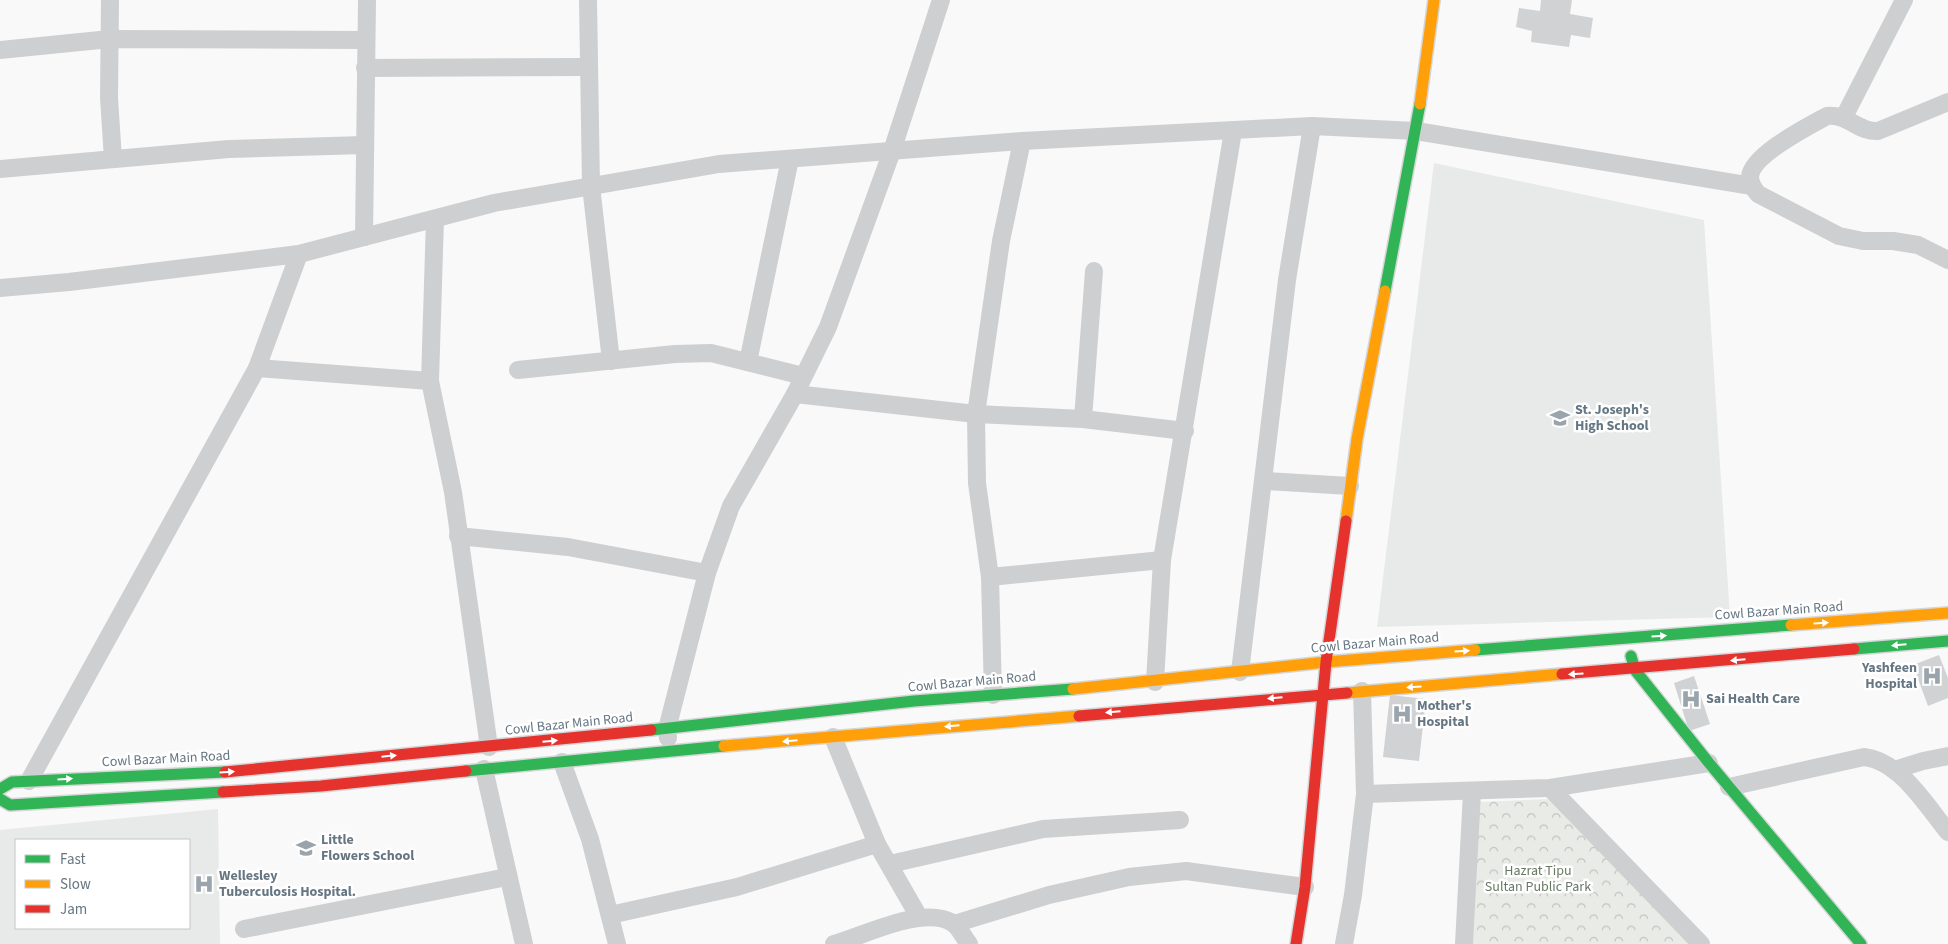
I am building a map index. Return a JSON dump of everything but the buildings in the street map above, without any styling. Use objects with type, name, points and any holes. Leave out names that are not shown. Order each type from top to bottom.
[{"type":"street","points":[[110,0],[109,98],[113,159]]},
{"type":"street","points":[[364,237],[367,0]]},
{"type":"street","points":[[588,0],[591,186],[611,361]]},
{"type":"street","points":[[670,751],[667,729],[707,573],[731,506],[795,394],[828,327],[892,151],[941,0]]},
{"type":"street","points":[[1296,944],[1305,887],[1326,662],[1350,486],[1357,439],[1416,131],[1434,0]]},
{"type":"street","points":[[1844,117],[1904,0]]},
{"type":"street","points":[[0,50],[110,39],[365,40]]},
{"type":"street","points":[[365,68],[588,67]]},
{"type":"street","points":[[1948,102],[1878,131],[1868,132],[1860,129],[1844,117],[1827,116],[1763,155],[1754,164],[1750,176],[1752,186],[1758,194],[1839,236],[1863,241],[1893,241],[1918,246],[1948,260]]},
{"type":"street","points":[[1240,672],[1287,280],[1312,126]]},
{"type":"street","points":[[0,288],[68,282],[299,254],[494,203],[719,164],[1022,141],[1312,126],[1416,131],[1752,186]]},
{"type":"street","points":[[1155,682],[1162,560],[1232,131]]},
{"type":"street","points":[[993,695],[990,577],[977,482],[976,414],[1001,241],[1022,141]]},
{"type":"street","points":[[0,169],[229,149],[364,145]]},
{"type":"street","points":[[748,362],[790,159]]},
{"type":"street","points":[[435,218],[430,381],[453,492],[489,747]]},
{"type":"street","points":[[29,781],[257,368],[299,254]]},
{"type":"street","points":[[1083,419],[1094,271]]},
{"type":"street","points":[[518,370],[675,354],[711,353],[803,376]]},
{"type":"street","points":[[257,368],[430,381]]},
{"type":"street","points":[[795,394],[976,414],[1083,419],[1184,430]]},
{"type":"street","points":[[1264,481],[1350,486]]},
{"type":"street","points":[[458,536],[568,547],[707,573]]},
{"type":"street","points":[[990,577],[1162,560]]},
{"type":"street","name":"Cowl Bazar Main Road","points":[[0,789],[12,782],[229,772],[667,729],[914,701],[1155,682],[1326,662],[1948,613]]},
{"type":"street","points":[[1625,638],[1635,670],[1709,763],[1861,944]]},
{"type":"street","points":[[0,799],[10,805],[320,786],[670,751],[1324,694],[1635,670],[1948,641]]},
{"type":"street","points":[[1344,944],[1353,895],[1365,794],[1362,691]]},
{"type":"street","points":[[833,737],[877,844],[919,917]]},
{"type":"street","points":[[1729,787],[1864,756],[1884,762],[1894,770],[1910,786],[1948,832]]},
{"type":"street","points":[[1894,770],[1948,756]]},
{"type":"street","points":[[562,762],[590,839],[617,944]]},
{"type":"street","points":[[1365,794],[1550,788],[1709,763]]},
{"type":"street","points":[[484,769],[507,877],[524,944]]},
{"type":"street","points":[[1550,788],[1701,944]]},
{"type":"street","points":[[1464,944],[1472,792]]},
{"type":"street","points":[[890,864],[1044,829],[1180,820]]},
{"type":"street","points":[[610,915],[737,887],[877,844]]},
{"type":"street","points":[[954,924],[1049,895],[1129,877],[1186,872],[1305,887]]},
{"type":"street","points":[[244,929],[507,877]]},
{"type":"street","points":[[834,944],[919,917],[941,918],[954,924],[969,944]]},
{"type":"shaded area","name":"St. Joseph's High School","points":[[1434,163],[1704,220],[1730,617],[1377,627]]},
{"type":"shaded area","name":"Wellesley Tuberculosis Hospital.","points":[[218,809],[220,944],[0,944],[0,830]]},
{"type":"green space","name":"Hazrat Tipu Sultan Public Park","points":[[1549,799],[1690,944],[1471,944],[1478,802]]},
{"type":"traffic: fast","points":[[1385,291],[1420,104]]},
{"type":"traffic: fast","points":[[1475,650],[1791,625]]},
{"type":"traffic: fast","points":[[1854,649],[1948,641]]},
{"type":"traffic: fast","points":[[1631,656],[1635,670],[1709,763],[1861,944]]},
{"type":"traffic: fast","points":[[651,730],[914,701],[1073,689]]},
{"type":"traffic: fast","points":[[466,771],[724,746]]},
{"type":"traffic: fast","points":[[0,789],[12,782],[225,772]]},
{"type":"traffic: fast","points":[[0,799],[10,805],[223,792]]},
{"type":"traffic: slow","points":[[1420,104],[1434,0]]},
{"type":"traffic: slow","points":[[1346,521],[1357,439],[1385,291]]},
{"type":"traffic: slow","points":[[1791,625],[1948,613]]},
{"type":"traffic: slow","points":[[1073,689],[1326,662],[1475,650]]},
{"type":"traffic: slow","points":[[1347,693],[1562,674]]},
{"type":"traffic: slow","points":[[724,746],[1079,716]]},
{"type":"traffic: jam","points":[[1296,944],[1305,887],[1326,662],[1346,521]]},
{"type":"traffic: jam","points":[[1562,674],[1854,649]]},
{"type":"traffic: jam","points":[[1079,716],[1347,693]]},
{"type":"traffic: jam","points":[[225,772],[651,730]]},
{"type":"traffic: jam","points":[[223,792],[321,786],[466,771]]},
{"type":"place","name":"St. Joseph's High School","points":[[1560,418]]},
{"type":"place","name":"Yashfeen Hospital","points":[[1932,676]]},
{"type":"place","name":"Sai Health Care","points":[[1691,699]]},
{"type":"place","name":"Mother's Hospital","points":[[1402,714]]},
{"type":"place","name":"Little Flowers School","points":[[306,848]]},
{"type":"place","name":"Wellesley Tuberculosis Hospital.","points":[[204,884]]}]
